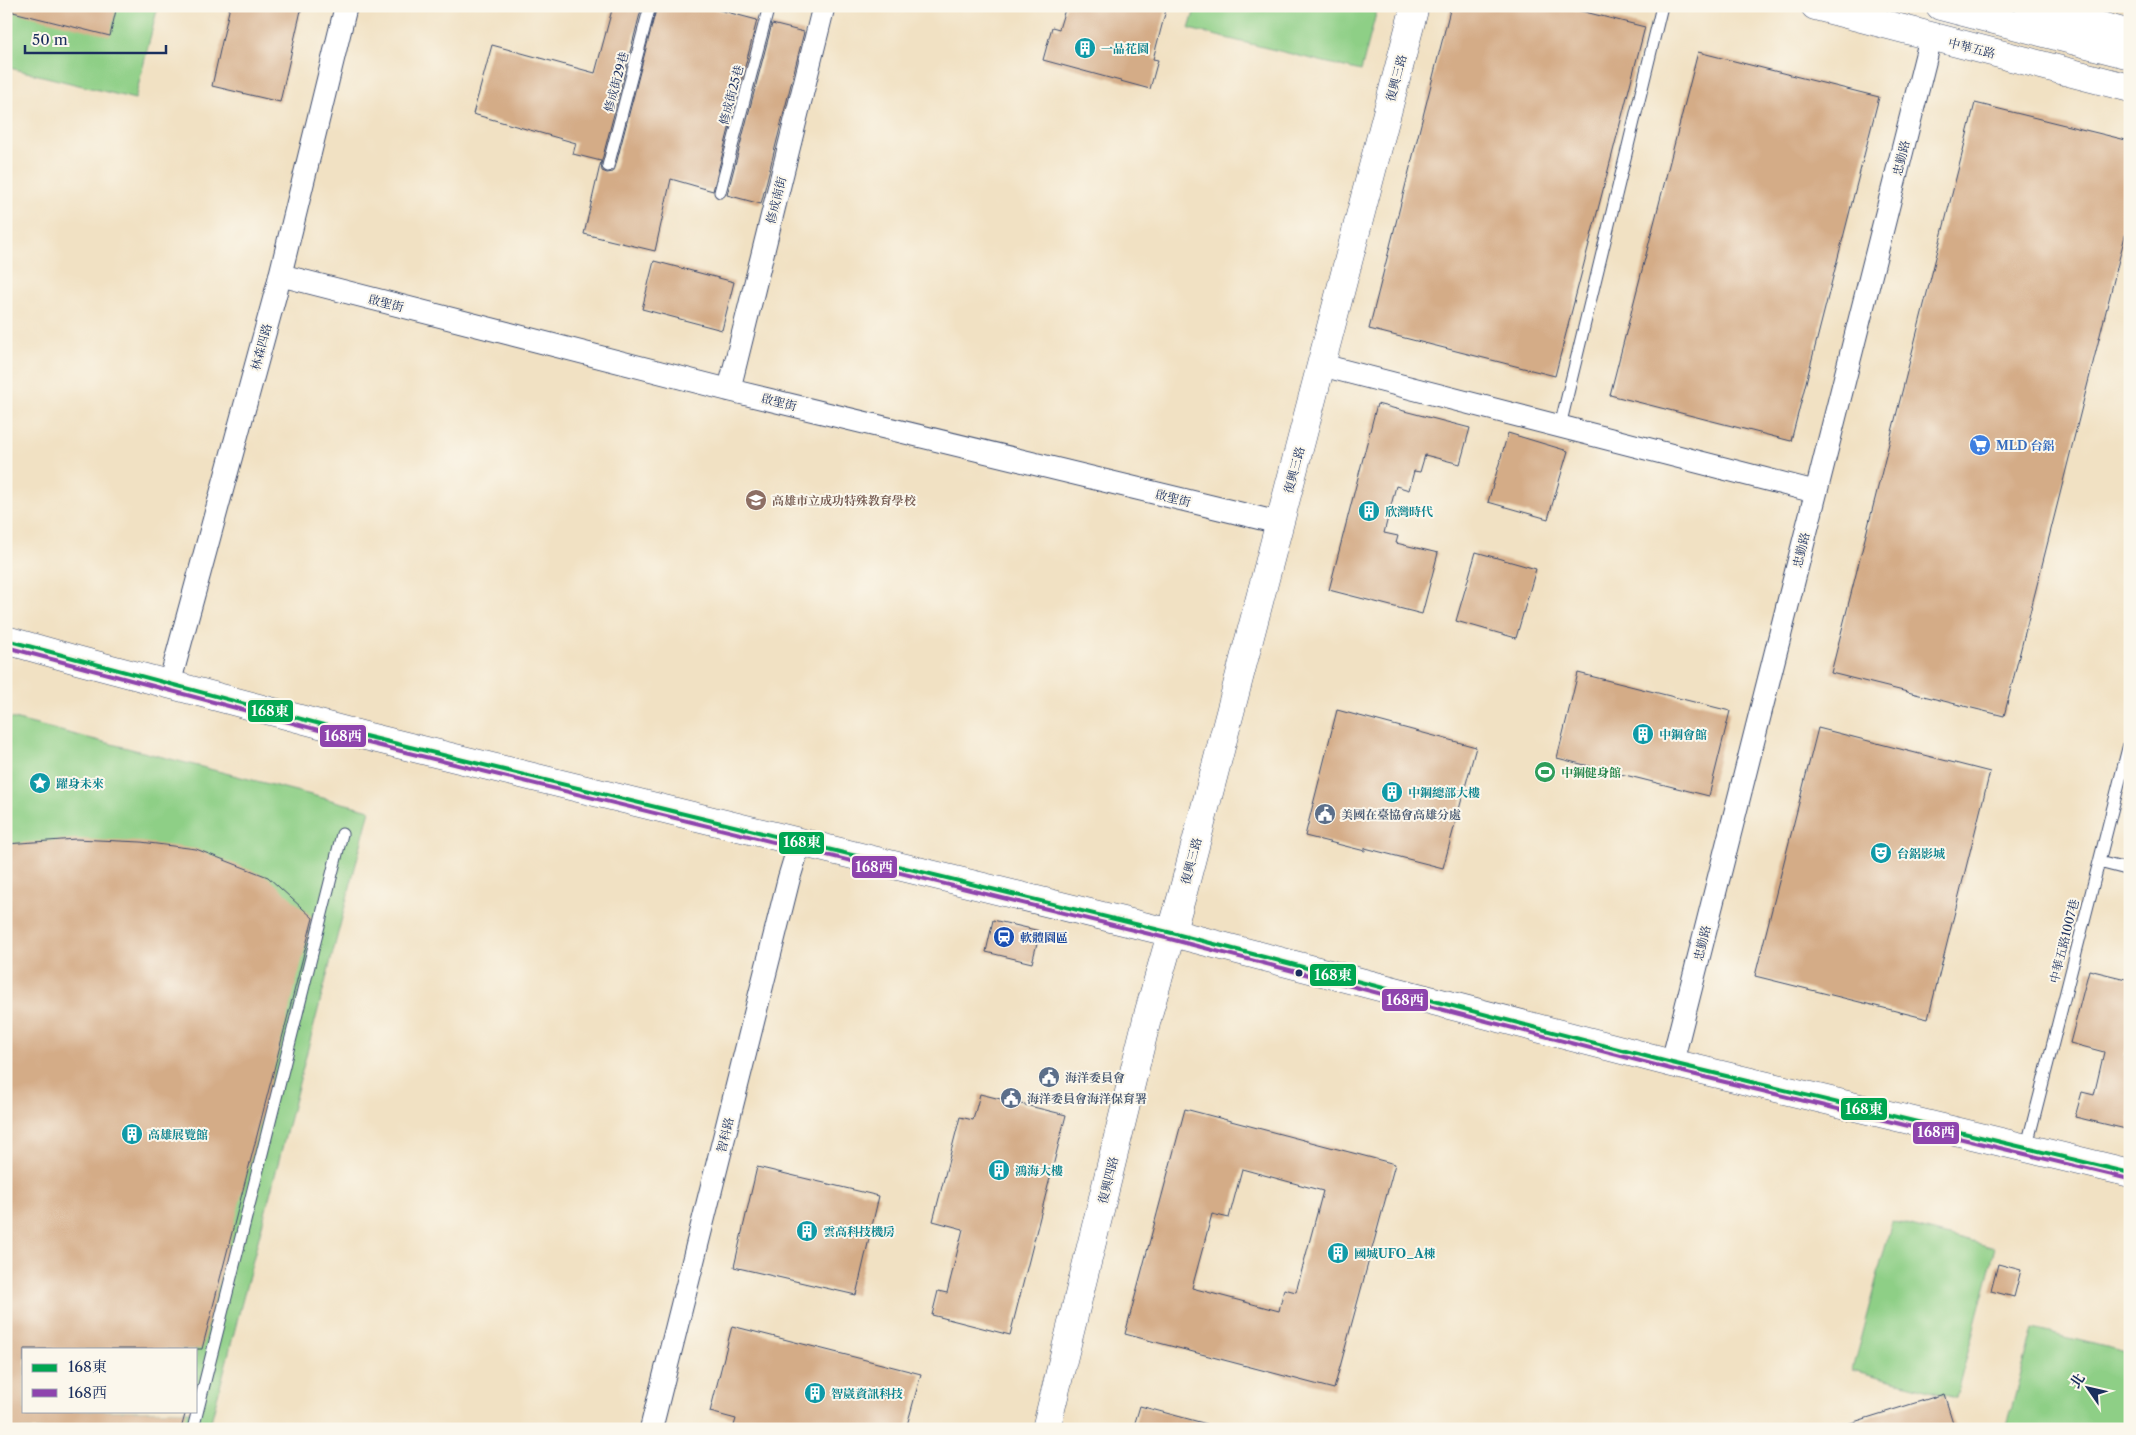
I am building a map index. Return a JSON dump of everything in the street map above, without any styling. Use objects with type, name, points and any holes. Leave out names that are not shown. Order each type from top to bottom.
[{"type":"street","name":"林森四路","points":[[169,685],[280,275],[346,6]]},
{"type":"street","name":"復興三路","points":[[1172,933],[1415,6]]},
{"type":"street","name":"中華五路","points":[[1815,6],[1866,13],[1931,37],[2130,88]]},
{"type":"street","points":[[1940,6],[2130,55]]},
{"type":"street","points":[[2028,6],[2130,34]]},
{"type":"street","name":"修成南街","points":[[729,390],[819,7]]},
{"type":"street","name":"忠勤路","points":[[1672,1063],[1931,37]]},
{"type":"street","name":"啟聖街","points":[[280,275],[729,390],[1280,524]]},
{"type":"street","points":[[1321,365],[1816,492]]},
{"type":"street","points":[[6,640],[365,736],[1172,933],[1672,1063],[2130,1173]]},
{"type":"street","name":"智科路","points":[[651,1429],[789,878],[800,842]]},
{"type":"street","name":"復興四路","points":[[1046,1429],[1150,1011],[1172,933]]},
{"type":"lane","name":"修成街29巷","points":[[608,166],[650,6]]},
{"type":"lane","name":"修成街25巷","points":[[720,192],[769,6]]},
{"type":"lane","points":[[1560,426],[1662,6]]},
{"type":"lane","name":"中華五路1007巷","points":[[2026,1149],[2130,740]]},
{"type":"lane","points":[[198,1409],[342,834]]},
{"type":"lane","points":[[2099,862],[2130,870]]},
{"type":"lane","points":[[193,1429],[197,1412]]},
{"type":"green space","points":[[6,6],[158,6],[135,99],[6,67]]},
{"type":"green space","points":[[1196,6],[1378,6],[1361,71],[1189,29]]},
{"type":"green space","name":"高雄展覽館","points":[[6,717],[370,810],[209,1429],[6,1429]]},
{"type":"green space","points":[[1892,1221],[1995,1248],[1956,1397],[1852,1370]]},
{"type":"green space","points":[[2033,1329],[2130,1353],[2130,1429],[2006,1429]]},
{"type":"building","points":[[13,6],[117,6],[110,36],[13,12]]},
{"type":"building","points":[[230,6],[302,6],[280,102],[212,86]]},
{"type":"building","points":[[613,6],[642,6],[601,164],[602,171],[607,173],[613,172],[615,168],[657,6],[704,6],[757,20],[713,191],[671,179],[655,251],[584,234],[601,161],[573,154],[576,143],[473,114],[492,45],[595,73]]},
{"type":"building","name":"一品花園","points":[[1066,6],[1167,6],[1153,59],[1158,60],[1150,89],[1043,60],[1052,27],[1059,29]]},
{"type":"building","points":[[1451,6],[1561,6],[1645,27],[1555,376],[1369,329]]},
{"type":"building","points":[[772,24],[804,32],[761,204],[727,195]]},
{"type":"building","points":[[1698,52],[1879,97],[1791,441],[1610,395]]},
{"type":"building","name":"MLD 台鋁","points":[[1975,103],[2130,141],[2130,216],[2004,716],[1831,673]]},
{"type":"building","points":[[654,261],[734,282],[722,330],[642,309]]},
{"type":"building","name":"欣灣時代","points":[[1377,404],[1470,428],[1460,464],[1425,455],[1420,472],[1414,471],[1409,490],[1396,486],[1384,533],[1398,536],[1396,543],[1438,553],[1422,614],[1329,590]]},
{"type":"building","points":[[1508,433],[1568,451],[1548,519],[1488,502]]},
{"type":"building","points":[[1476,552],[1536,569],[1516,638],[1456,621]]},
{"type":"building","name":"中鋼會館","points":[[1578,673],[1730,711],[1709,796],[1557,758]]},
{"type":"building","name":"中鋼總部大樓","points":[[1337,710],[1476,747],[1443,868],[1365,848],[1365,851],[1305,836]]},
{"type":"building","points":[[1818,728],[1990,772],[1928,1019],[1755,976]]},
{"type":"building","name":"高雄展覽館","points":[[76,839],[141,842],[196,849],[268,877],[313,918],[202,1349],[22,1348],[22,1412],[186,1412],[181,1429],[6,1429],[6,844]]},
{"type":"building","points":[[993,920],[1040,931],[1032,963],[986,952]]},
{"type":"building","points":[[2089,970],[2130,980],[2130,1033],[2124,1057],[2130,1059],[2130,1130],[2075,1117],[2082,1092],[2094,1095],[2104,1052],[2070,1043]]},
{"type":"building","name":"鴻海大樓","points":[[980,1094],[1066,1115],[1010,1335],[932,1315],[938,1291],[947,1293],[963,1229],[933,1221],[960,1117],[973,1120]]},
{"type":"building","name":"國城UFO_A棟","points":[[1185,1109],[1395,1164],[1334,1389],[1125,1334]],"holes":[[[1242,1169],[1323,1191],[1296,1292],[1284,1289],[1279,1311],[1192,1288],[1212,1214],[1229,1218]]]},
{"type":"building","name":"雲高科技機房","points":[[757,1167],[879,1196],[856,1295],[734,1267]]},
{"type":"building","points":[[1998,1264],[2021,1270],[2014,1297],[1991,1291]]},
{"type":"building","name":"智崴資訊科技","points":[[732,1326],[921,1374],[906,1429],[733,1429],[736,1419],[710,1412]]},
{"type":"building","points":[[1944,1394],[1955,1429],[1845,1429],[1844,1425]]},
{"type":"building","points":[[1140,1406],[1207,1424],[1206,1429],[1133,1429]]},
{"type":"transit line","name":"168東","points":[[6,640],[365,736],[1172,933],[1672,1063],[2130,1173]]},
{"type":"transit line","name":"168西","points":[[6,647],[364,742],[1170,939],[1671,1069],[2129,1179]]},
{"type":"place","name":"一品花園","points":[[1085,48]]},
{"type":"place","name":"MLD 台鋁","points":[[1980,445]]},
{"type":"place","name":"高雄市立成功特殊教育學校","points":[[756,500]]},
{"type":"place","name":"欣灣時代","points":[[1369,511]]},
{"type":"place","name":"中鋼會館","points":[[1643,734]]},
{"type":"place","name":"中鋼健身館","points":[[1545,772]]},
{"type":"place","name":"躍身未來","points":[[40,783]]},
{"type":"place","name":"中鋼總部大樓","points":[[1392,792]]},
{"type":"place","name":"美國在臺協會高雄分處","points":[[1325,814]]},
{"type":"place","name":"台鋁影城","points":[[1881,853]]},
{"type":"place","name":"軟體園區","points":[[1004,937]]},
{"type":"place","name":"海洋委員會","points":[[1049,1077]]},
{"type":"place","name":"海洋委員會海洋保育署","points":[[1011,1098]]},
{"type":"place","name":"高雄展覽館","points":[[132,1134]]},
{"type":"place","name":"鴻海大樓","points":[[999,1170]]},
{"type":"place","name":"雲高科技機房","points":[[807,1231]]},
{"type":"place","name":"國城UFO_A棟","points":[[1338,1253]]},
{"type":"place","name":"智崴資訊科技","points":[[815,1393]]}]
